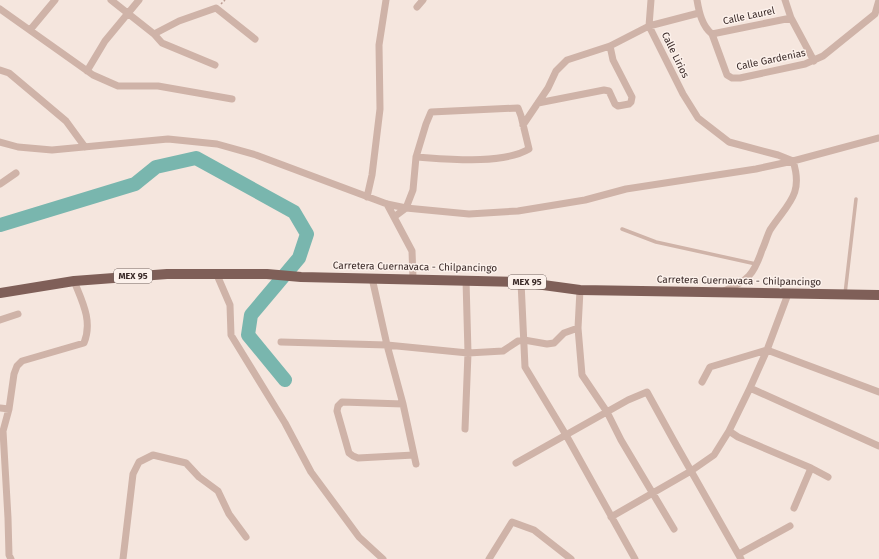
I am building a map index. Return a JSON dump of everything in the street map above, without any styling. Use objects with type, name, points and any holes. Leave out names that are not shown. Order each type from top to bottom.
[{"type":"main road","name":"Carretera Cuernavaca - Chilpancingo","points":[[0,293],[74,281],[167,274],[267,274],[521,282],[580,290],[879,295]]},
{"type":"street","points":[[30,30],[55,0]]},
{"type":"street","points":[[111,0],[154,34],[162,43],[215,66]]},
{"type":"street","points":[[87,71],[105,41],[139,0]]},
{"type":"street","points":[[367,197],[372,175],[380,109],[379,45],[386,0]]},
{"type":"street","points":[[417,8],[423,0]]},
{"type":"street","name":"Calle Lirios","points":[[651,0],[649,26],[683,94],[698,118],[729,142],[778,155],[793,161]]},
{"type":"street","points":[[697,0],[699,13],[708,31],[712,34]]},
{"type":"street","points":[[785,0],[791,18],[814,61]]},
{"type":"street","name":"Calle Gardenias","points":[[712,34],[727,75],[732,78],[740,78],[805,64],[824,56],[875,14],[879,0]]},
{"type":"street","points":[[154,34],[179,21],[216,8],[255,39]]},
{"type":"street","points":[[0,9],[93,75],[118,86],[158,86],[232,99]]},
{"type":"street","points":[[523,126],[548,88],[556,71],[567,60],[610,46],[649,26],[699,13]]},
{"type":"street","name":"Calle Laurel","points":[[712,34],[791,18]]},
{"type":"street","points":[[538,103],[604,90],[609,91],[615,104],[618,106],[629,104],[632,97],[613,60],[610,46]]},
{"type":"street","points":[[0,70],[9,73],[66,121],[85,147]]},
{"type":"street","points":[[394,217],[406,208],[414,190],[416,157],[431,112],[518,108],[529,149],[522,153],[505,157],[474,159],[416,157]]},
{"type":"street","points":[[0,142],[18,147],[52,150],[168,139],[217,144],[256,155],[387,204],[406,208],[469,214],[518,211],[585,200],[626,189],[756,169],[793,161],[879,138]]},
{"type":"street","points":[[721,292],[739,285],[749,276],[757,265],[770,231],[786,210],[796,189],[797,174],[793,161]]},
{"type":"street","points":[[0,184],[16,173]]},
{"type":"street","points":[[387,204],[412,251],[413,278]]},
{"type":"street","points":[[216,275],[230,305],[231,335],[285,423],[311,472],[359,537],[383,559]]},
{"type":"street","points":[[372,278],[386,345],[403,404],[416,464]]},
{"type":"street","points":[[465,429],[468,353],[466,280]]},
{"type":"street","points":[[11,559],[9,555],[3,431],[9,408],[14,374],[17,366],[22,361],[84,343],[87,334],[87,313],[74,281]]},
{"type":"street","points":[[521,282],[525,367],[566,435],[635,559]]},
{"type":"street","points":[[580,290],[578,328],[582,376],[607,412],[652,494],[674,529]]},
{"type":"street","points":[[611,517],[691,471],[714,455],[729,431],[767,350],[783,293]]},
{"type":"street","points":[[0,320],[18,314]]},
{"type":"street","points":[[281,342],[386,345],[468,353],[503,350],[518,341],[524,340],[546,344],[554,343],[564,333],[578,328]]},
{"type":"street","points":[[702,382],[710,367],[767,350],[879,392]]},
{"type":"street","points":[[750,388],[879,446]]},
{"type":"street","points":[[516,463],[607,412],[647,392],[740,557],[790,526]]},
{"type":"street","points":[[403,404],[342,402],[338,406],[337,411],[349,452],[353,456],[358,458],[414,455]]},
{"type":"street","points":[[0,408],[9,408]]},
{"type":"street","points":[[729,431],[738,437],[811,468],[828,477]]},
{"type":"street","points":[[123,559],[133,474],[139,462],[154,455],[186,463],[199,477],[218,491],[229,514],[246,537]]},
{"type":"street","points":[[794,508],[811,468]]},
{"type":"street","points":[[489,559],[512,522],[534,530],[571,559]]},
{"type":"lane","points":[[845,295],[856,199]]},
{"type":"lane","points":[[622,229],[656,242],[757,265]]},
{"type":"waterway","points":[[0,225],[135,184],[156,167],[196,158],[294,212],[307,234],[299,258],[251,315],[248,335],[285,380]]}]
